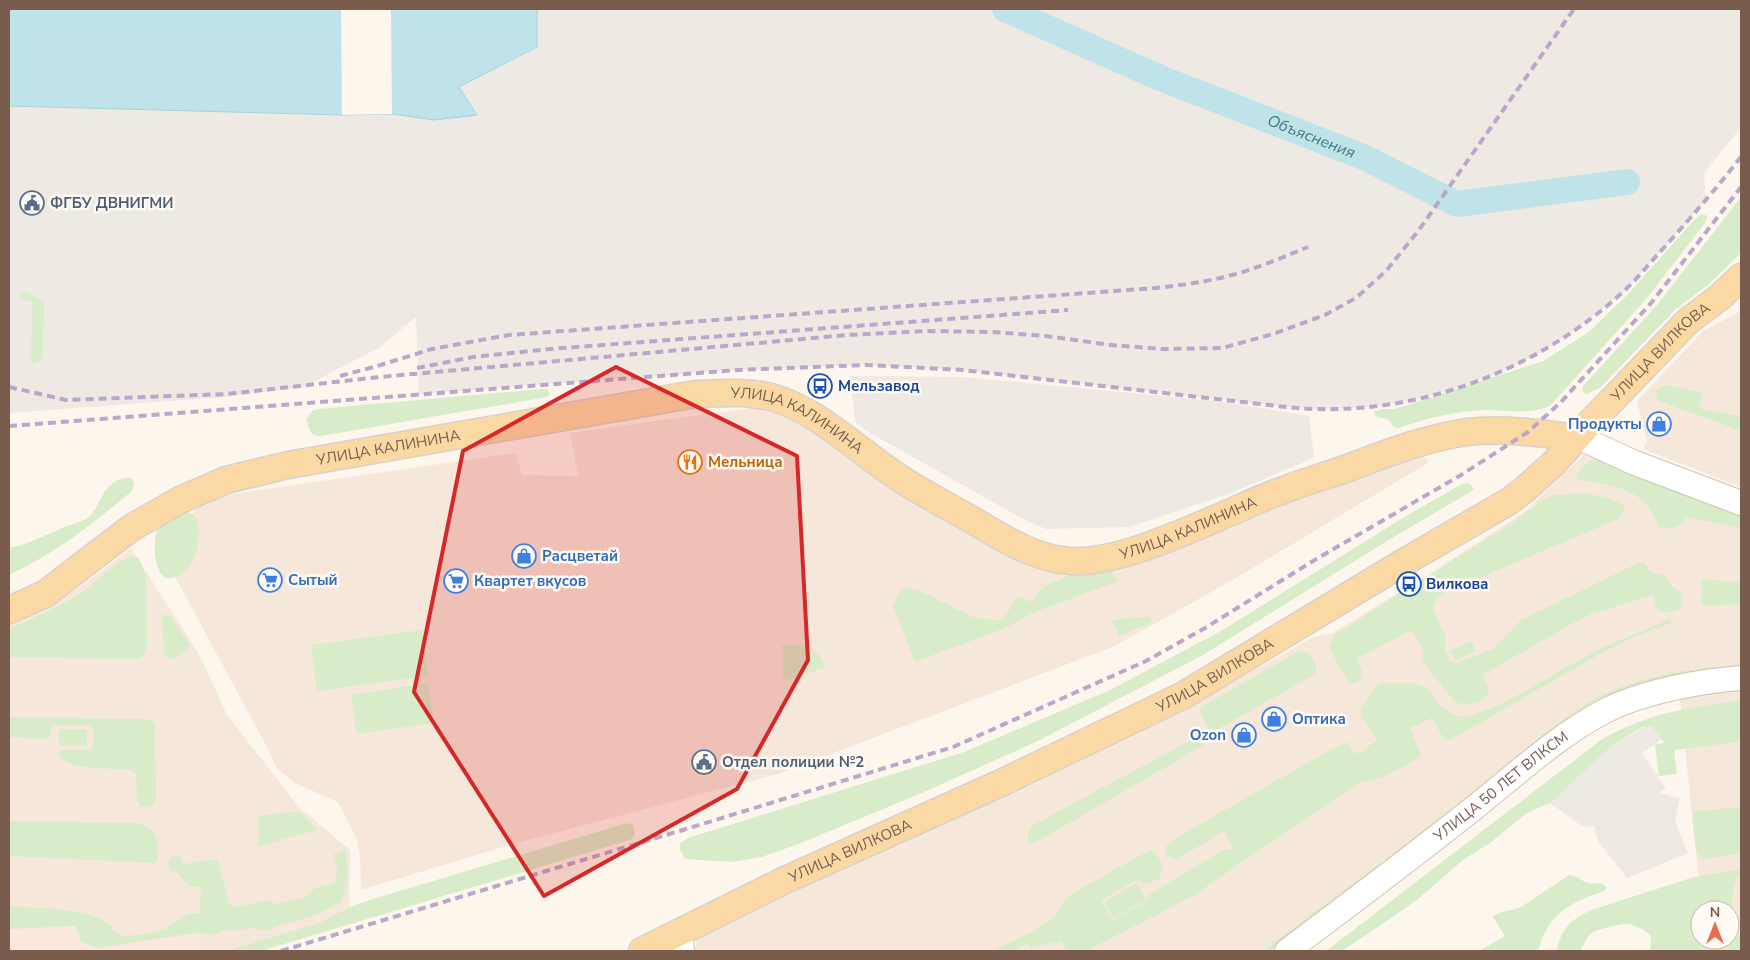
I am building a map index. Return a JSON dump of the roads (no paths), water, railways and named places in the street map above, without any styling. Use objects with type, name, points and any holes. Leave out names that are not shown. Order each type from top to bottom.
[{"type":"main road","name":"УЛИЦА ВИЛКОВА","points":[[642,951],[681,942],[782,881],[1001,783],[1184,695],[1399,564],[1508,502],[1553,464],[1688,321],[1731,292],[1741,277]]},
{"type":"main road","name":"УЛИЦА КАЛИНИНА","points":[[9,610],[45,594],[141,522],[180,500],[226,480],[288,465],[696,394],[740,392],[774,398],[802,410],[888,471],[995,533],[1050,558],[1071,561],[1095,559],[1124,553],[1177,535],[1282,490],[1431,439],[1493,431],[1528,432],[1576,438]]},
{"type":"main road","points":[[1576,438],[1587,441],[1635,463],[1741,503]]},
{"type":"main road","name":"УЛИЦА 50 ЛЕТ ВЛКСМ","points":[[1287,951],[1400,867],[1518,773],[1606,710],[1632,700],[1716,680],[1741,678]]},
{"type":"water","points":[[9,9],[537,9],[537,47],[459,87],[477,115],[434,120],[392,114],[342,115],[9,106]]},
{"type":"waterway","name":"Объяснения","points":[[1005,9],[1160,78],[1366,158],[1457,204],[1627,182]]},
{"type":"railway","points":[[9,387],[66,400],[227,394],[380,377],[847,335],[927,331],[993,332],[1046,336],[1111,345],[1162,349],[1222,348],[1273,334],[1325,315],[1356,298],[1386,271],[1419,230],[1574,9]]},
{"type":"railway","points":[[9,426],[738,370],[866,365],[963,370],[1299,408],[1360,408],[1401,402],[1442,393],[1482,379],[1521,362],[1558,342],[1592,318],[1638,277],[1741,157]]},
{"type":"railway","points":[[281,951],[953,747],[1146,661],[1205,628],[1313,561],[1461,475],[1528,432],[1561,402],[1652,302],[1741,187]]},
{"type":"railway","points":[[340,376],[432,349],[509,335],[1175,286],[1213,280],[1242,272],[1308,247]]},
{"type":"railway","points":[[417,368],[473,357],[550,349],[1068,310]]},
{"type":"place","name":"ФГБУ ДВНИГМИ","points":[[32,203]]},
{"type":"place","name":"Мельзавод","points":[[820,386]]},
{"type":"place","name":"Продукты","points":[[1659,424]]},
{"type":"place","name":"Мельница","points":[[690,462]]},
{"type":"place","name":"Расцветай","points":[[524,556]]},
{"type":"place","name":"Сытый","points":[[270,580]]},
{"type":"place","name":"Квартет вкусов","points":[[456,581]]},
{"type":"place","name":"Вилкова","points":[[1409,584]]},
{"type":"place","name":"Оптика","points":[[1274,719]]},
{"type":"place","name":"Ozon","points":[[1244,735]]},
{"type":"place","name":"Отдел полиции №2","points":[[704,762]]}]
